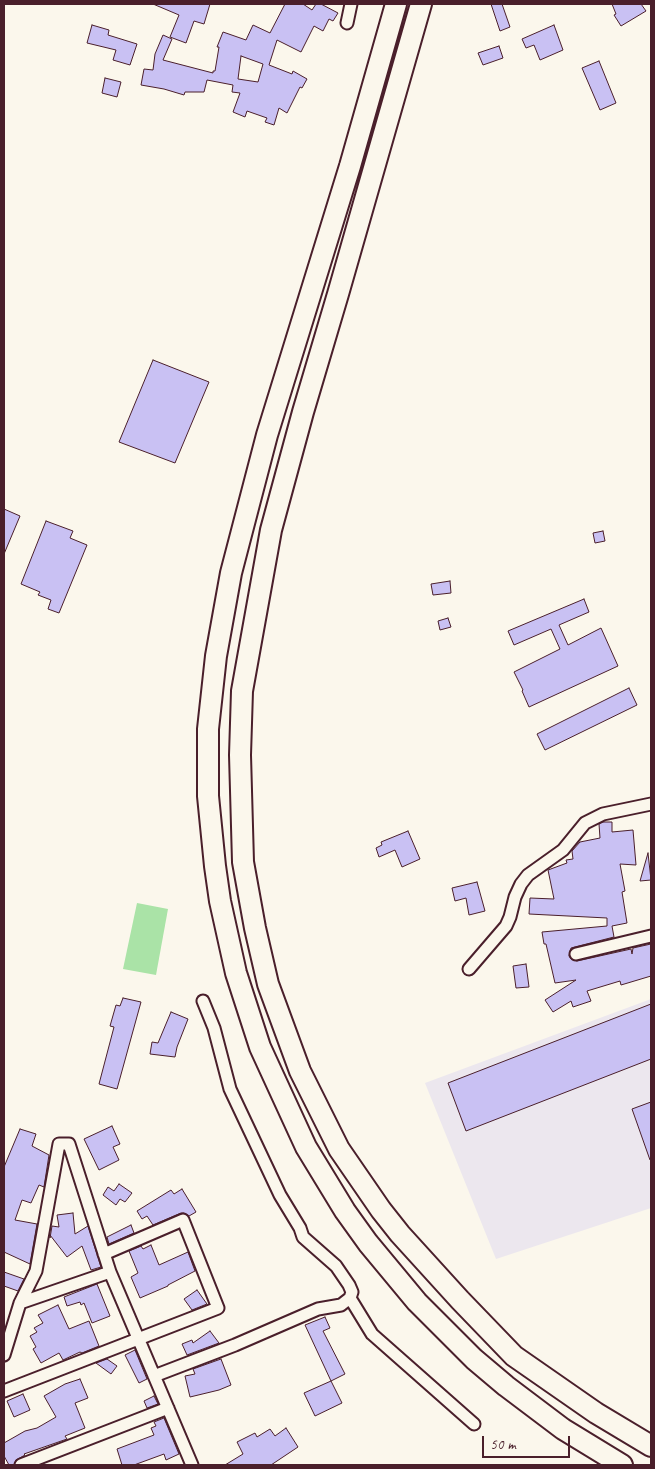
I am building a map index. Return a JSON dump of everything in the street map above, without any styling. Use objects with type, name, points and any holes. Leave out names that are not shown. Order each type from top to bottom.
[{"type":"highway","points":[[396,4],[268,435],[231,572],[216,656],[208,729],[208,796],[215,866],[236,973],[260,1047],[306,1147],[345,1211],[368,1243],[417,1302],[474,1360],[563,1429],[622,1465]]},
{"type":"highway","points":[[421,4],[270,530],[242,691],[240,755],[243,862],[268,984],[300,1072],[339,1149],[381,1210],[400,1234],[460,1300],[514,1356],[596,1413],[651,1446]]},
{"type":"street","points":[[347,23],[351,4]]},
{"type":"street","points":[[469,969],[506,926],[514,898],[528,875],[563,850],[585,823],[603,814],[651,804]]},
{"type":"street","points":[[576,954],[651,936]]},
{"type":"street","points":[[154,1376],[235,1345],[318,1309],[341,1305],[350,1298],[352,1292],[336,1266],[303,1237],[300,1228],[280,1195],[230,1089],[214,1028],[203,1001]]},
{"type":"street","points":[[4,1355],[20,1303],[36,1271],[58,1144],[69,1144],[110,1272],[192,1465]]},
{"type":"street","points":[[4,1391],[218,1308],[183,1220],[104,1254]]},
{"type":"street","points":[[20,1303],[110,1272]]},
{"type":"street","points":[[350,1298],[372,1334],[474,1424]]},
{"type":"street","points":[[21,1465],[168,1408]]},
{"type":"shaded area","points":[[651,999],[651,1208],[496,1259],[425,1083]]},
{"type":"green space","points":[[137,903],[168,909],[156,975],[123,969]]},
{"type":"building","points":[[153,4],[210,4],[204,24],[194,21],[186,43],[170,37],[179,15]]},
{"type":"building","points":[[285,4],[303,4],[312,10],[316,4],[321,4],[338,13],[333,21],[329,19],[323,31],[314,26],[301,52],[277,40],[269,65],[292,74],[293,71],[307,79],[302,88],[300,87],[287,113],[279,108],[274,125],[265,122],[267,118],[247,111],[245,117],[233,112],[240,93],[232,92],[233,85],[207,80],[204,92],[185,92],[184,95],[141,85],[144,69],[153,70],[155,54],[163,35],[172,39],[163,60],[213,73],[219,47],[217,47],[223,32],[246,40],[253,25],[270,33]],"holes":[[[241,56],[263,64],[258,82],[238,79]]]},
{"type":"building","points":[[491,4],[502,4],[510,27],[500,31]]},
{"type":"building","points":[[612,4],[641,4],[646,11],[621,26],[614,15],[616,14]]},
{"type":"building","points":[[92,25],[109,30],[108,35],[137,44],[130,65],[113,60],[116,50],[87,43]]},
{"type":"building","points":[[554,25],[563,50],[540,60],[534,45],[526,48],[522,39]]},
{"type":"building","points":[[499,46],[503,58],[483,65],[478,53]]},
{"type":"building","points":[[599,61],[616,103],[600,110],[582,68]]},
{"type":"building","points":[[105,78],[121,82],[117,97],[102,93]]},
{"type":"building","points":[[153,360],[209,382],[175,463],[119,442]]},
{"type":"building","points":[[4,509],[20,516],[4,554]]},
{"type":"building","points":[[46,521],[73,531],[70,538],[87,545],[59,613],[48,609],[51,600],[38,595],[40,592],[21,584]]},
{"type":"building","points":[[603,531],[605,541],[595,543],[593,533]]},
{"type":"building","points":[[450,581],[451,593],[433,595],[431,584]]},
{"type":"building","points":[[584,599],[589,612],[559,625],[568,645],[601,628],[618,666],[529,707],[514,672],[560,649],[551,629],[514,645],[508,631]]},
{"type":"building","points":[[448,618],[451,627],[440,630],[438,621]]},
{"type":"building","points":[[629,688],[637,705],[545,750],[537,734]]},
{"type":"building","points":[[612,822],[612,832],[633,830],[636,865],[620,864],[625,891],[622,892],[627,923],[612,926],[614,937],[571,948],[569,956],[577,961],[631,949],[632,954],[633,948],[651,944],[651,976],[621,985],[620,981],[587,991],[591,1001],[573,1007],[571,1001],[553,1012],[545,1000],[576,980],[555,983],[542,932],[607,926],[607,918],[529,914],[530,898],[554,899],[548,870],[567,863],[566,860],[573,859],[572,851],[580,842],[600,838],[599,824]]},
{"type":"building","points":[[408,831],[420,859],[402,867],[395,850],[379,857],[376,848],[382,845],[381,842]]},
{"type":"building","points":[[648,853],[651,880],[640,881]]},
{"type":"building","points":[[477,882],[485,911],[469,915],[466,898],[455,901],[452,888]]},
{"type":"building","points":[[526,964],[529,987],[516,988],[513,966]]},
{"type":"building","points":[[123,998],[141,1002],[117,1089],[99,1084],[114,1027],[110,1026],[116,1005],[120,1006]]},
{"type":"building","points":[[651,1004],[651,1059],[466,1131],[448,1083]]},
{"type":"building","points":[[171,1012],[188,1019],[175,1057],[150,1054],[152,1042],[158,1043]]},
{"type":"building","points":[[651,1102],[651,1160],[650,1160],[632,1109]]},
{"type":"building","points":[[112,1126],[120,1144],[113,1147],[119,1160],[99,1170],[84,1139]]},
{"type":"building","points":[[20,1129],[36,1134],[32,1146],[49,1155],[44,1187],[39,1185],[31,1203],[22,1200],[15,1220],[37,1224],[30,1264],[4,1252],[4,1167]]},
{"type":"building","points":[[119,1184],[132,1193],[125,1202],[120,1199],[116,1205],[103,1195],[108,1187],[114,1191]]},
{"type":"building","points":[[182,1189],[196,1212],[189,1216],[181,1213],[153,1225],[147,1216],[142,1219],[137,1211],[171,1190],[174,1194]]},
{"type":"building","points":[[73,1213],[75,1234],[88,1226],[101,1267],[91,1270],[82,1246],[67,1257],[50,1236],[52,1226],[59,1227],[57,1215]]},
{"type":"building","points":[[131,1225],[134,1233],[109,1244],[107,1237]]},
{"type":"building","points":[[151,1245],[159,1265],[188,1252],[195,1271],[168,1286],[140,1298],[131,1277],[138,1273],[129,1251],[141,1246],[143,1249]]},
{"type":"building","points":[[4,1272],[24,1279],[18,1291],[4,1286]]},
{"type":"building","points":[[97,1284],[110,1316],[92,1323],[84,1303],[81,1305],[80,1302],[67,1306],[64,1297]]},
{"type":"building","points":[[197,1290],[207,1304],[192,1310],[184,1299]]},
{"type":"building","points":[[58,1305],[69,1329],[89,1321],[99,1346],[63,1360],[59,1353],[41,1363],[33,1349],[36,1347],[30,1336],[37,1332],[34,1328],[43,1323],[38,1315]]},
{"type":"building","points":[[325,1317],[330,1328],[323,1331],[345,1374],[331,1381],[305,1325]]},
{"type":"building","points":[[210,1331],[219,1343],[187,1355],[182,1344],[192,1340],[193,1343]]},
{"type":"building","points":[[135,1350],[147,1379],[139,1383],[125,1355]]},
{"type":"building","points":[[107,1359],[117,1366],[111,1374],[96,1363]]},
{"type":"building","points":[[221,1359],[231,1385],[190,1397],[185,1376],[195,1374],[193,1369]]},
{"type":"building","points":[[80,1379],[88,1398],[75,1403],[85,1428],[65,1436],[67,1439],[24,1454],[16,1460],[14,1465],[9,1465],[4,1456],[4,1443],[56,1417],[44,1396],[65,1384]]},
{"type":"building","points":[[331,1381],[342,1403],[315,1416],[304,1393]]},
{"type":"building","points":[[23,1394],[30,1410],[14,1417],[7,1401]]},
{"type":"building","points":[[154,1396],[158,1404],[147,1408],[144,1401]]},
{"type":"building","points":[[164,1418],[179,1454],[166,1460],[164,1454],[134,1465],[122,1465],[117,1449],[154,1435],[151,1428],[156,1426],[154,1422]]},
{"type":"building","points":[[286,1428],[298,1447],[271,1465],[225,1465],[243,1454],[237,1442],[255,1433],[257,1437],[270,1429],[275,1436]]}]
